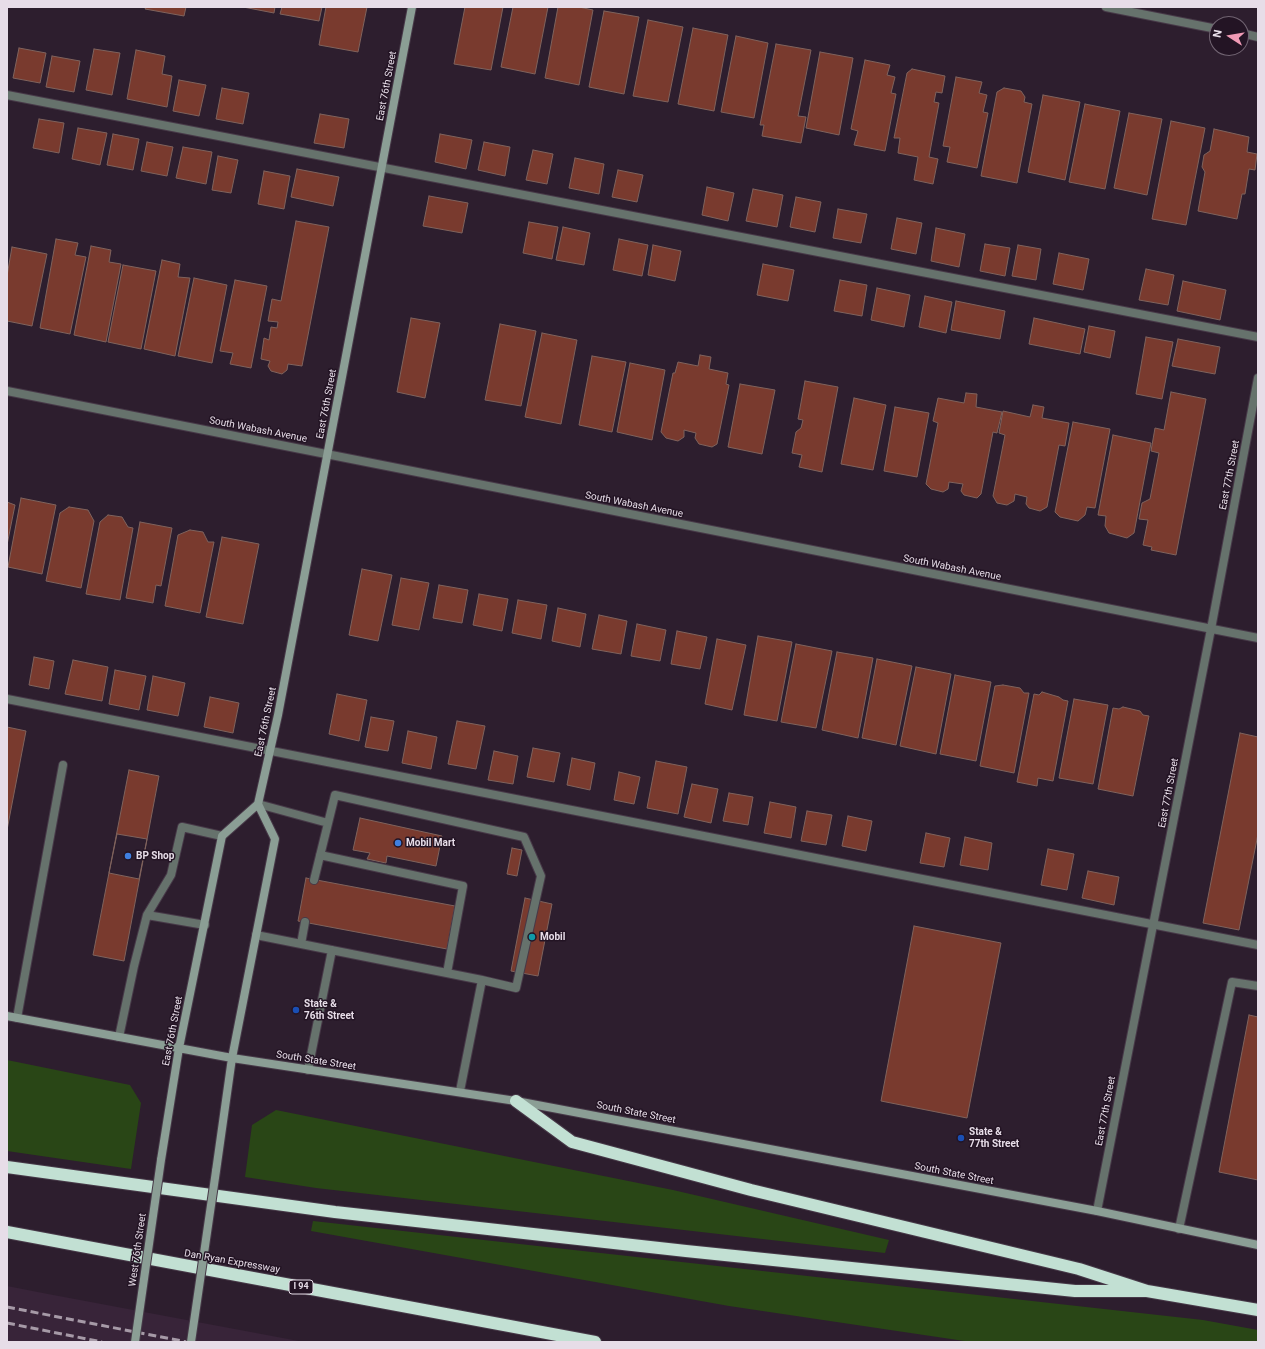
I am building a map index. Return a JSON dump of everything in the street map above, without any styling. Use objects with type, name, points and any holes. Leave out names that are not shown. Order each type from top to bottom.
[{"type":"highway","points":[[516,1101],[572,1142],[751,1190],[1079,1269],[1148,1291],[1258,1310]]},
{"type":"highway","points":[[7,1167],[335,1212],[686,1251],[1076,1291],[1148,1291]]},
{"type":"highway","name":"Dan Ryan Expressway","points":[[7,1232],[595,1342]]},
{"type":"street","name":"East 76th Street","points":[[258,804],[270,751],[328,454],[412,7]]},
{"type":"street","points":[[1106,7],[1209,27]]},
{"type":"street","points":[[7,95],[1258,337]]},
{"type":"street","name":"East 77th Street","points":[[1097,1211],[1211,629],[1258,378]]},
{"type":"street","name":"South Wabash Avenue","points":[[7,391],[1258,638]]},
{"type":"street","points":[[7,699],[1258,945]]},
{"type":"street","points":[[17,1018],[63,765]]},
{"type":"street","points":[[256,935],[516,988],[541,876],[524,837],[335,795],[314,880]]},
{"type":"street","points":[[258,804],[328,823]]},
{"type":"street","points":[[119,1037],[134,966],[147,915],[171,875],[182,827],[222,836],[258,804]]},
{"type":"street","points":[[191,1342],[232,1058],[275,839],[258,804]]},
{"type":"street","name":"East 76th Street","points":[[161,1160],[179,1048],[222,836]]},
{"type":"street","points":[[320,855],[464,886],[446,973]]},
{"type":"street","points":[[147,915],[204,925]]},
{"type":"street","points":[[301,944],[305,922]]},
{"type":"street","points":[[308,1070],[332,950]]},
{"type":"street","points":[[460,1091],[482,980]]},
{"type":"street","points":[[1179,1229],[1232,982],[1258,986]]},
{"type":"street","name":"South State Street","points":[[7,1016],[232,1058],[460,1091],[516,1101],[1097,1211],[1258,1245]]},
{"type":"street","name":"West 76th Street","points":[[134,1342],[161,1160]]},
{"type":"shaded area","points":[[7,1286],[48,1294],[304,1342],[7,1342]]},
{"type":"green space","points":[[7,1060],[130,1085],[141,1103],[131,1169],[7,1151]]},
{"type":"green space","points":[[276,1110],[673,1190],[889,1240],[885,1253],[316,1188],[245,1177],[252,1125]]},
{"type":"green space","points":[[313,1221],[1203,1320],[1258,1330],[1258,1342],[971,1342],[729,1306],[311,1231]]},
{"type":"building","points":[[146,7],[186,7],[184,16],[145,9]]},
{"type":"building","points":[[243,7],[275,7],[274,13]]},
{"type":"building","points":[[282,7],[322,7],[319,21],[280,14]]},
{"type":"building","points":[[326,7],[367,7],[358,52],[319,45]]},
{"type":"building","points":[[465,7],[503,7],[491,70],[454,64]]},
{"type":"building","points":[[513,7],[548,7],[535,74],[501,67]]},
{"type":"building","points":[[558,7],[579,7],[593,10],[579,85],[545,78]]},
{"type":"building","points":[[604,11],[639,17],[624,94],[589,87]]},
{"type":"building","points":[[648,20],[683,27],[668,102],[633,96]]},
{"type":"building","points":[[693,28],[728,35],[714,111],[678,104]]},
{"type":"building","points":[[736,36],[768,43],[754,118],[721,112]]},
{"type":"building","points":[[776,44],[811,50],[798,116],[806,117],[801,143],[762,136],[764,125],[760,125]]},
{"type":"building","points":[[19,48],[46,53],[40,83],[13,78]]},
{"type":"building","points":[[94,49],[120,53],[112,95],[86,90]]},
{"type":"building","points":[[136,50],[165,56],[162,74],[172,76],[167,107],[127,99]]},
{"type":"building","points":[[820,52],[853,58],[839,135],[806,128]]},
{"type":"building","points":[[52,56],[80,61],[74,92],[46,87]]},
{"type":"building","points":[[865,60],[890,65],[887,75],[895,77],[891,93],[896,94],[885,151],[854,145],[858,131],[851,129]]},
{"type":"building","points":[[912,69],[945,76],[942,93],[936,92],[934,102],[939,103],[929,157],[938,159],[933,184],[914,180],[918,157],[898,153],[900,138],[894,138],[907,73]]},
{"type":"building","points":[[956,77],[982,82],[979,93],[987,95],[983,112],[988,113],[977,168],[947,162],[950,147],[943,146]]},
{"type":"building","points":[[179,80],[206,85],[199,116],[173,111]]},
{"type":"building","points":[[222,88],[249,93],[243,124],[216,119]]},
{"type":"building","points":[[1004,88],[1021,91],[1025,97],[1024,102],[1032,104],[1017,183],[981,176],[997,92]]},
{"type":"building","points":[[1043,95],[1080,102],[1065,180],[1028,172]]},
{"type":"building","points":[[1085,104],[1120,111],[1105,189],[1069,182]]},
{"type":"building","points":[[1129,113],[1162,119],[1147,195],[1114,188]]},
{"type":"building","points":[[320,114],[349,119],[344,148],[314,143]]},
{"type":"building","points":[[39,119],[64,123],[59,153],[33,148]]},
{"type":"building","points":[[1171,121],[1205,128],[1186,225],[1152,219]]},
{"type":"building","points":[[78,128],[107,133],[100,165],[72,159]]},
{"type":"building","points":[[1214,129],[1249,137],[1247,152],[1257,154],[1255,170],[1249,169],[1245,194],[1242,194],[1237,219],[1198,211],[1205,172],[1202,167],[1204,155],[1210,151]]},
{"type":"building","points":[[113,134],[139,139],[133,170],[107,165]]},
{"type":"building","points":[[440,134],[472,140],[466,169],[435,162]]},
{"type":"building","points":[[147,142],[173,147],[167,176],[141,171]]},
{"type":"building","points":[[484,142],[510,147],[505,176],[478,170]]},
{"type":"building","points":[[183,147],[212,152],[206,184],[176,178]]},
{"type":"building","points":[[533,150],[553,154],[547,184],[526,180]]},
{"type":"building","points":[[218,156],[238,160],[231,193],[212,190]]},
{"type":"building","points":[[575,158],[604,164],[599,194],[569,188]]},
{"type":"building","points":[[297,169],[339,177],[333,206],[291,197]]},
{"type":"building","points":[[618,170],[643,175],[637,202],[612,197]]},
{"type":"building","points":[[264,171],[290,176],[284,209],[258,204]]},
{"type":"building","points":[[707,187],[734,193],[728,221],[702,215]]},
{"type":"building","points":[[753,189],[783,195],[777,227],[746,221]]},
{"type":"building","points":[[429,196],[468,203],[462,233],[423,226]]},
{"type":"building","points":[[796,197],[821,202],[815,232],[790,227]]},
{"type":"building","points":[[838,209],[867,214],[861,243],[833,238]]},
{"type":"building","points":[[897,218],[922,223],[916,254],[891,249]]},
{"type":"building","points":[[296,221],[329,227],[302,366],[288,364],[287,370],[282,374],[271,371],[268,366],[270,361],[261,359],[264,338],[269,340],[271,327],[277,328],[278,322],[268,321],[272,299],[281,301]]},
{"type":"building","points":[[529,222],[558,227],[552,259],[523,253]]},
{"type":"building","points":[[563,227],[590,233],[584,265],[556,260]]},
{"type":"building","points":[[936,228],[965,234],[959,267],[931,261]]},
{"type":"building","points":[[56,239],[78,243],[75,255],[86,257],[70,334],[40,328]]},
{"type":"building","points":[[619,239],[648,245],[642,276],[613,270]]},
{"type":"building","points":[[985,244],[1010,248],[1005,276],[980,271]]},
{"type":"building","points":[[653,245],[681,251],[675,281],[648,275]]},
{"type":"building","points":[[1018,245],[1041,249],[1036,280],[1012,276]]},
{"type":"building","points":[[91,246],[111,250],[109,262],[121,264],[106,342],[74,335]]},
{"type":"building","points":[[12,247],[47,254],[32,326],[7,321],[7,276]]},
{"type":"building","points":[[1059,253],[1089,259],[1083,290],[1053,284]]},
{"type":"building","points":[[162,260],[180,264],[178,277],[190,278],[175,356],[144,349]]},
{"type":"building","points":[[763,264],[794,270],[788,301],[757,295]]},
{"type":"building","points":[[123,265],[156,271],[141,349],[108,342]]},
{"type":"building","points":[[1146,269],[1174,275],[1168,305],[1139,300]]},
{"type":"building","points":[[194,278],[227,285],[212,363],[178,356]]},
{"type":"building","points":[[235,280],[267,286],[251,368],[230,364],[233,353],[220,351]]},
{"type":"building","points":[[840,280],[867,285],[862,316],[834,311]]},
{"type":"building","points":[[1183,281],[1226,290],[1220,320],[1177,311]]},
{"type":"building","points":[[877,288],[910,295],[904,327],[871,320]]},
{"type":"building","points":[[925,296],[952,302],[946,333],[919,327]]},
{"type":"building","points":[[956,301],[1005,311],[1000,339],[951,330]]},
{"type":"building","points":[[411,318],[440,323],[425,398],[397,392]]},
{"type":"building","points":[[1034,318],[1085,329],[1080,354],[1029,344]]},
{"type":"building","points":[[500,324],[536,331],[521,406],[485,400]]},
{"type":"building","points":[[1089,326],[1115,331],[1110,358],[1084,352]]},
{"type":"building","points":[[542,333],[577,340],[561,424],[525,417]]},
{"type":"building","points":[[1146,337],[1173,342],[1162,399],[1136,394]]},
{"type":"building","points":[[1178,339],[1220,347],[1215,374],[1172,366]]},
{"type":"building","points":[[700,355],[711,357],[709,369],[728,373],[726,384],[729,385],[717,444],[712,447],[699,444],[695,438],[696,433],[684,430],[684,437],[678,441],[666,438],[661,432],[673,373],[675,373],[678,362],[698,366]]},
{"type":"building","points":[[592,356],[626,362],[612,432],[579,425]]},
{"type":"building","points":[[630,363],[665,370],[652,440],[617,432]]},
{"type":"building","points":[[805,381],[838,387],[822,472],[799,467],[802,455],[792,453],[796,432],[801,428],[803,420],[798,419]]},
{"type":"building","points":[[740,384],[775,390],[762,454],[728,447]]},
{"type":"building","points":[[1171,392],[1206,399],[1176,555],[1151,550],[1152,547],[1143,545],[1148,520],[1139,519],[1142,503],[1150,499],[1159,453],[1151,451],[1155,428],[1164,430]]},
{"type":"building","points":[[966,393],[977,394],[976,407],[1002,412],[997,433],[993,432],[981,494],[977,498],[964,495],[961,491],[963,484],[949,482],[948,489],[943,492],[931,489],[926,484],[938,423],[933,421],[938,398],[964,403]]},
{"type":"building","points":[[854,398],[886,405],[873,470],[841,464]]},
{"type":"building","points":[[1033,405],[1044,407],[1042,418],[1069,423],[1065,446],[1059,445],[1047,507],[1040,511],[1029,508],[1026,504],[1027,497],[1015,494],[1014,501],[1007,505],[997,503],[993,496],[1005,435],[999,433],[1003,411],[1030,417]]},
{"type":"building","points":[[895,407],[929,413],[917,477],[884,471]]},
{"type":"building","points":[[1073,422],[1110,429],[1095,508],[1087,507],[1085,515],[1078,521],[1060,517],[1055,512]]},
{"type":"building","points":[[1113,435],[1151,443],[1134,533],[1127,538],[1109,533],[1105,526],[1106,516],[1098,515]]},
{"type":"building","points":[[21,498],[56,505],[42,574],[8,567]]},
{"type":"building","points":[[7,502],[15,505],[7,545]]},
{"type":"building","points":[[69,507],[88,510],[94,521],[81,588],[46,581],[60,513]]},
{"type":"building","points":[[108,515],[122,517],[128,527],[133,528],[120,600],[86,594],[100,522]]},
{"type":"building","points":[[140,522],[172,528],[161,586],[156,585],[153,603],[126,598]]},
{"type":"building","points":[[190,530],[203,532],[208,542],[214,542],[200,613],[165,606],[178,535]]},
{"type":"building","points":[[222,537],[259,544],[243,624],[206,617]]},
{"type":"building","points":[[362,569],[392,575],[378,641],[349,635]]},
{"type":"building","points":[[401,578],[429,583],[419,630],[392,625]]},
{"type":"building","points":[[439,585],[468,590],[462,623],[433,618]]},
{"type":"building","points":[[479,594],[508,599],[502,631],[473,625]]},
{"type":"building","points":[[518,600],[547,605],[541,639],[512,633]]},
{"type":"building","points":[[558,608],[586,614],[580,647],[552,641]]},
{"type":"building","points":[[599,615],[627,621],[621,654],[592,649]]},
{"type":"building","points":[[637,624],[666,630],[660,661],[631,656]]},
{"type":"building","points":[[677,631],[707,637],[700,669],[671,664]]},
{"type":"building","points":[[758,636],[792,642],[777,721],[744,715]]},
{"type":"building","points":[[717,639],[746,645],[732,710],[705,704]]},
{"type":"building","points":[[796,644],[832,651],[816,728],[781,722]]},
{"type":"building","points":[[837,652],[873,658],[858,738],[822,730]]},
{"type":"building","points":[[34,657],[54,661],[49,689],[29,685]]},
{"type":"building","points":[[877,659],[912,666],[896,745],[862,738]]},
{"type":"building","points":[[73,660],[108,667],[102,701],[65,694]]},
{"type":"building","points":[[916,667],[951,674],[936,754],[900,746]]},
{"type":"building","points":[[115,670],[146,676],[139,710],[109,704]]},
{"type":"building","points":[[955,675],[991,682],[976,761],[940,754]]},
{"type":"building","points":[[153,676],[185,683],[178,716],[147,710]]},
{"type":"building","points":[[1003,685],[1020,688],[1024,693],[1029,693],[1014,773],[980,766],[995,686]]},
{"type":"building","points":[[1042,692],[1068,701],[1053,781],[1038,778],[1037,786],[1017,782],[1034,694],[1039,695]]},
{"type":"building","points":[[337,694],[367,700],[359,741],[329,734]]},
{"type":"building","points":[[210,697],[239,703],[233,733],[204,727]]},
{"type":"building","points":[[1074,699],[1108,705],[1093,784],[1059,778]]},
{"type":"building","points":[[1123,707],[1140,711],[1143,715],[1149,716],[1133,796],[1098,789],[1113,708],[1119,709]]},
{"type":"building","points":[[371,717],[394,721],[388,751],[365,747]]},
{"type":"building","points":[[457,721],[485,726],[476,769],[448,764]]},
{"type":"building","points":[[7,727],[26,731],[7,830]]},
{"type":"building","points":[[408,731],[437,737],[431,769],[402,763]]},
{"type":"building","points":[[1240,733],[1258,737],[1258,834],[1239,930],[1203,923]]},
{"type":"building","points":[[533,748],[560,753],[554,782],[527,777]]},
{"type":"building","points":[[494,751],[518,756],[513,784],[488,780]]},
{"type":"building","points":[[572,758],[595,763],[590,790],[567,785]]},
{"type":"building","points":[[656,761],[687,767],[678,814],[647,808]]},
{"type":"building","points":[[129,770],[159,776],[124,961],[93,955]]},
{"type":"building","points":[[619,772],[640,777],[634,804],[614,800]]},
{"type":"building","points":[[692,784],[718,789],[711,823],[684,817]]},
{"type":"building","points":[[729,793],[753,797],[748,825],[723,821]]},
{"type":"building","points":[[770,802],[796,807],[791,838],[764,833]]},
{"type":"building","points":[[807,811],[832,815],[826,845],[801,841]]},
{"type":"building","points":[[848,816],[872,821],[866,851],[842,846]]},
{"type":"building","name":"Mobil Mart","points":[[360,818],[442,836],[436,866],[387,856],[386,863],[367,859],[370,853],[353,850]]},
{"type":"building","points":[[926,833],[950,838],[944,867],[920,863]]},
{"type":"building","name":"BP Shop","points":[[117,834],[147,839],[139,879],[109,873]]},
{"type":"building","points":[[965,837],[992,843],[988,870],[960,865]]},
{"type":"building","points":[[512,848],[522,850],[517,876],[507,874]]},
{"type":"building","points":[[1048,849],[1074,854],[1067,890],[1041,885]]},
{"type":"building","points":[[1088,871],[1119,877],[1114,905],[1082,898]]},
{"type":"building","points":[[306,878],[455,906],[447,949],[298,921]]},
{"type":"building","name":"Mobil","points":[[525,898],[552,904],[538,976],[511,971]]},
{"type":"building","points":[[914,926],[1001,943],[967,1118],[881,1101]]},
{"type":"building","points":[[1249,1015],[1258,1017],[1258,1180],[1219,1172]]},
{"type":"railway","points":[[7,1307],[187,1342]]},
{"type":"railway","points":[[7,1323],[102,1342]]},
{"type":"place","name":"Mobil Mart","points":[[398,843]]},
{"type":"place","name":"BP Shop","points":[[128,856]]},
{"type":"place","name":"Mobil","points":[[532,937]]},
{"type":"place","name":"State & 76th Street","points":[[296,1010]]},
{"type":"place","name":"State & 77th Street","points":[[961,1138]]}]
